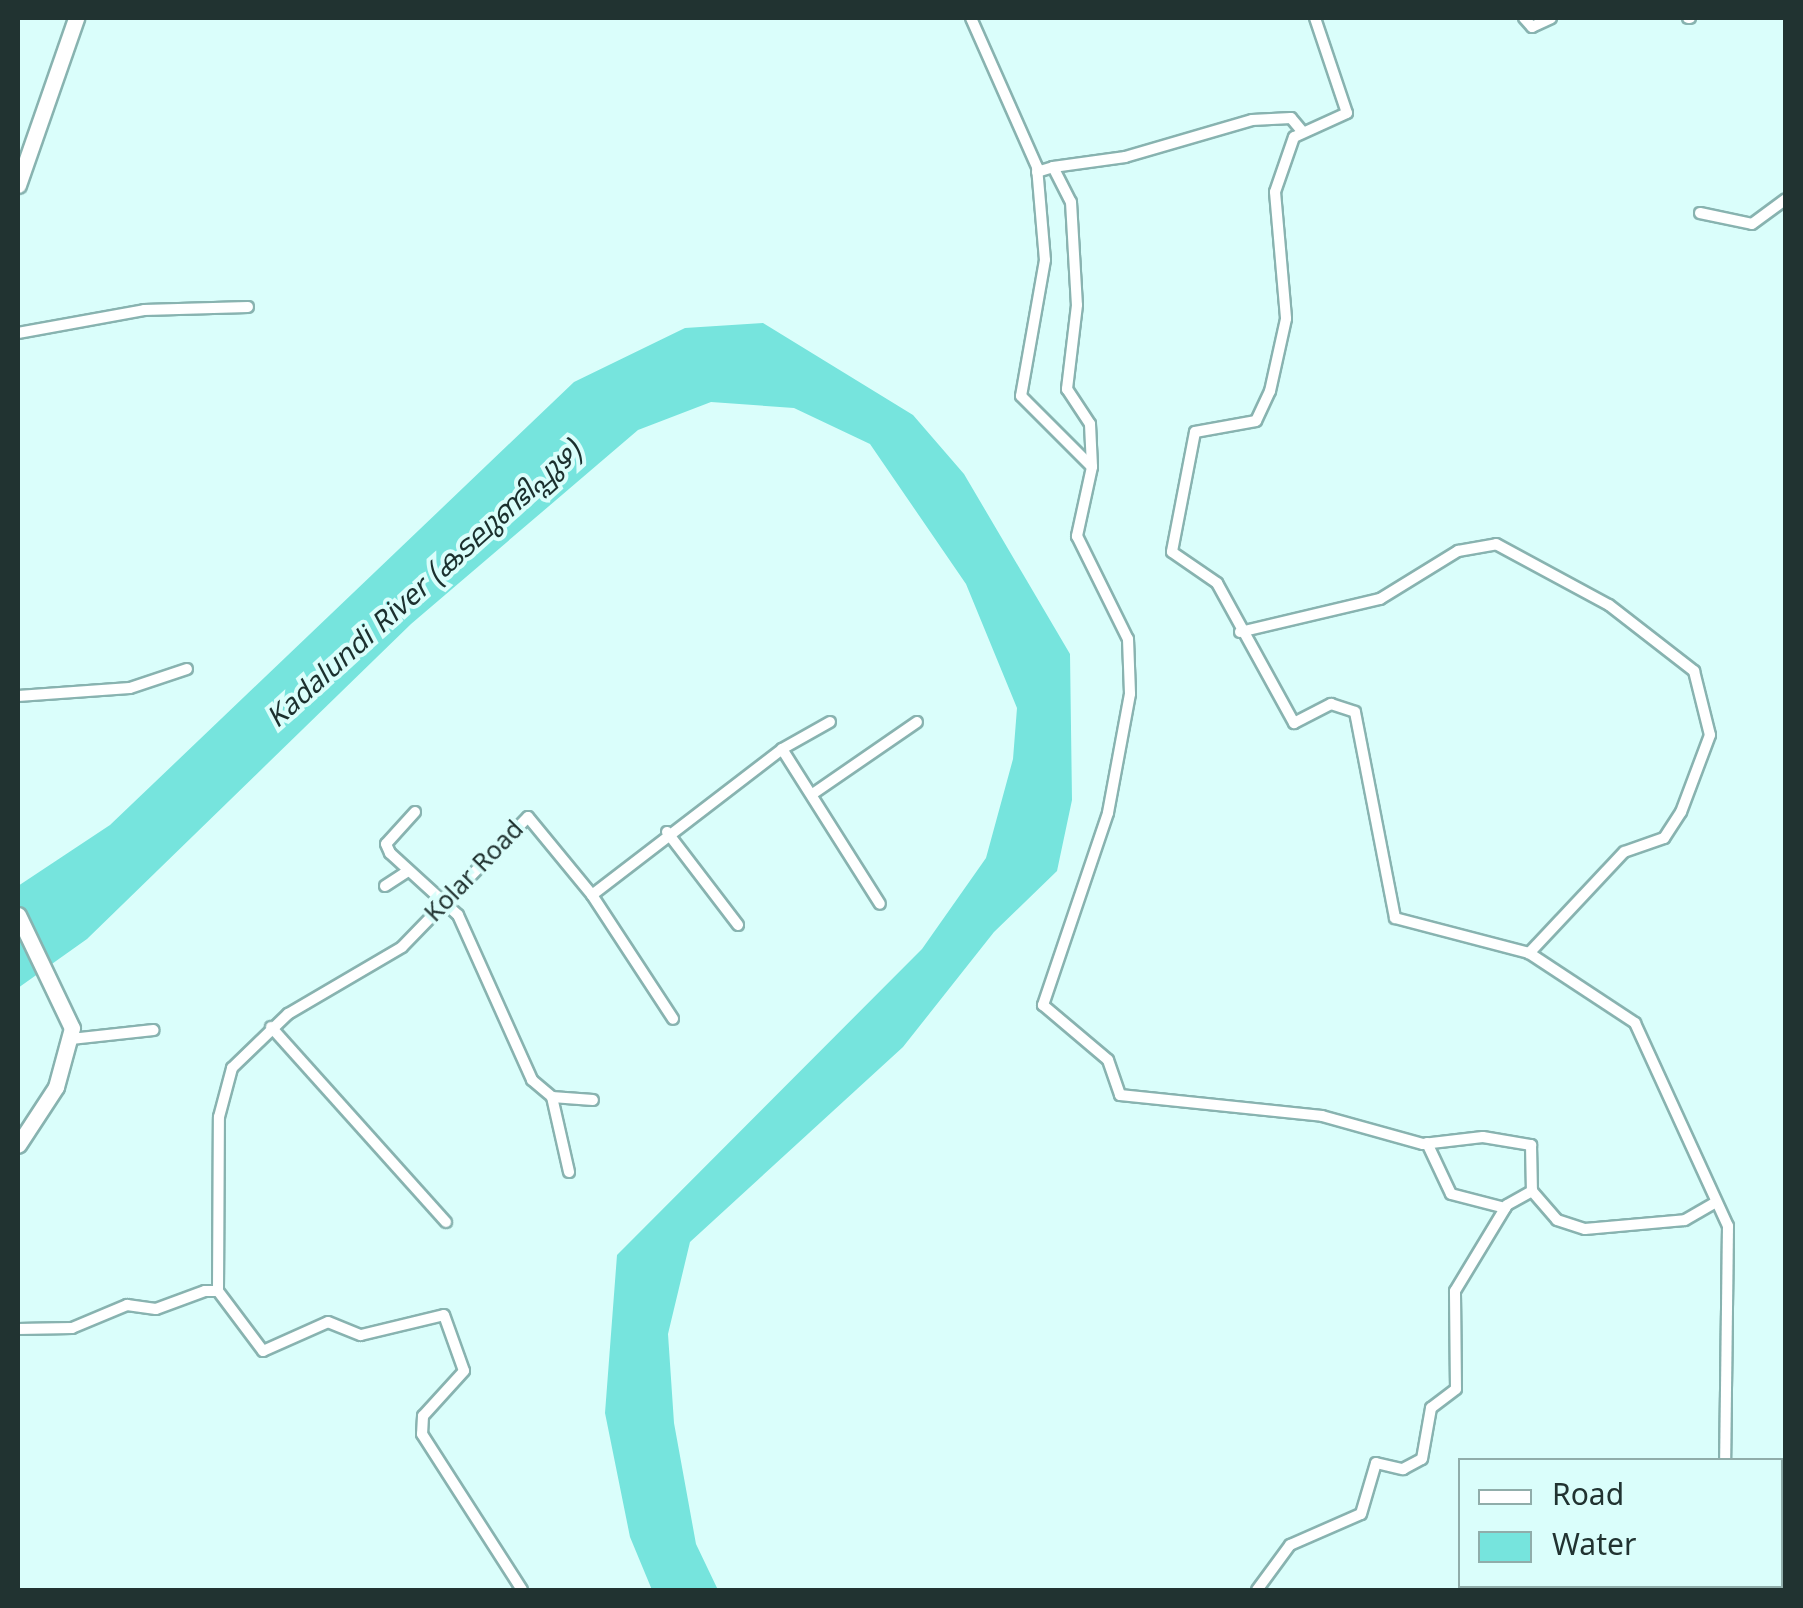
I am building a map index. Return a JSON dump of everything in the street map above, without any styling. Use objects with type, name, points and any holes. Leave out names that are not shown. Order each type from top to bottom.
[{"type":"main road","points":[[18,186],[76,18]]},
{"type":"main road","points":[[18,915],[60,992],[72,1039],[56,1087],[18,1145]]},
{"type":"street","points":[[970,18],[1019,113],[1037,172],[1046,260],[1021,396],[1092,467]]},
{"type":"street","points":[[1256,422],[1286,319],[1275,192],[1302,130],[1348,108],[1315,18]]},
{"type":"street","points":[[1524,18],[1532,27],[1551,18]]},
{"type":"street","points":[[1037,172],[1125,158],[1252,120],[1291,118],[1302,130]]},
{"type":"street","points":[[1053,167],[1073,219],[1077,305],[1067,389],[1090,424],[1092,467],[1077,536],[1128,639],[1130,694],[1108,813],[1043,1005],[1108,1060],[1120,1094],[1322,1116],[1427,1143],[1483,1137],[1530,1145],[1532,1191],[1557,1220],[1584,1230],[1685,1220],[1716,1203]]},
{"type":"street","points":[[1700,213],[1752,224],[1786,199]]},
{"type":"street","points":[[18,333],[144,310],[248,307]]},
{"type":"street","points":[[1275,405],[1256,422],[1195,432],[1172,552],[1217,583],[1240,632],[1294,723],[1331,704],[1354,712],[1395,918],[1529,953],[1634,1023],[1728,1226],[1733,1286],[1724,1458]]},
{"type":"street","points":[[1240,632],[1380,599],[1458,551],[1496,544],[1609,605],[1694,671],[1710,736],[1681,812],[1664,838],[1624,852],[1529,953]]},
{"type":"street","points":[[18,696],[130,688],[187,669]]},
{"type":"street","points":[[673,1018],[592,895],[667,832],[782,749],[830,722]]},
{"type":"street","points":[[814,793],[917,722]]},
{"type":"street","points":[[782,749],[814,793],[880,904]]},
{"type":"street","points":[[416,812],[386,844],[408,871],[458,915],[532,1080],[552,1098],[569,1172]]},
{"type":"street","name":"Kolar Road","points":[[218,1291],[222,1095],[232,1068],[271,1027],[388,958],[528,817],[592,895]]},
{"type":"street","points":[[667,832],[738,925]]},
{"type":"street","points":[[385,886],[408,871]]},
{"type":"street","points":[[271,1027],[446,1222]]},
{"type":"street","points":[[72,1039],[154,1030]]},
{"type":"street","points":[[552,1098],[593,1100]]},
{"type":"street","points":[[1427,1143],[1451,1194],[1506,1208]]},
{"type":"street","points":[[1257,1590],[1290,1545],[1362,1514],[1376,1462],[1403,1468],[1422,1459],[1432,1408],[1456,1389],[1455,1291],[1506,1208],[1532,1191]]},
{"type":"street","points":[[18,1328],[72,1328],[127,1306],[156,1310],[218,1291],[263,1351],[328,1322],[361,1335],[444,1315],[464,1371],[423,1416],[422,1434],[522,1590]]},
{"type":"water","name":"Kadalundi River (കടലുണ്ടിപ്പുഴ)","points":[[763,323],[913,415],[964,474],[1070,654],[1072,800],[1057,871],[994,932],[903,1047],[690,1242],[668,1334],[674,1423],[696,1544],[718,1590],[652,1590],[630,1537],[605,1413],[617,1255],[922,949],[986,858],[1013,759],[1017,708],[966,584],[870,444],[794,408],[711,402],[638,430],[411,624],[87,939],[18,988],[18,886],[110,825],[574,382],[685,328]]}]
